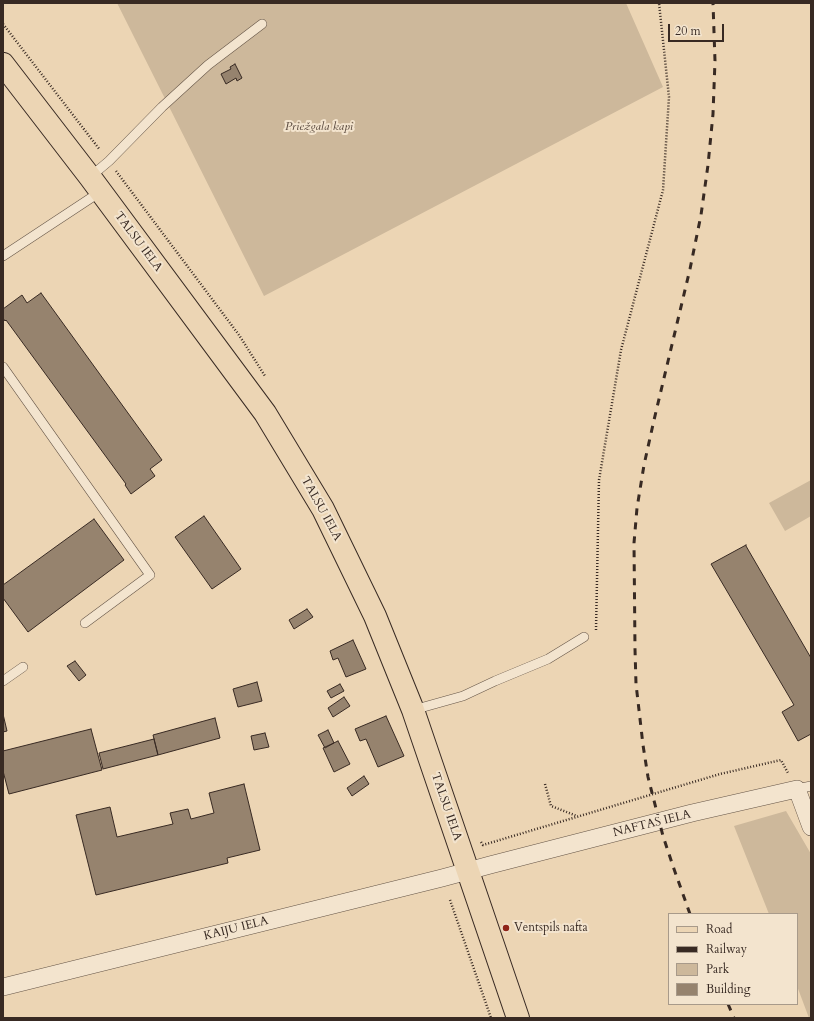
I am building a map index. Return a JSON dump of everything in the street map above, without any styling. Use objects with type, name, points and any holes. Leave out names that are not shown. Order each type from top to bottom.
[{"type":"main road","name":"TALSU IELA","points":[[6,74],[95,184],[265,413],[319,503],[375,616],[413,710],[518,1018]]},
{"type":"street","name":"NAFTAS IELA","points":[[468,871],[692,813],[804,788]]},
{"type":"street","points":[[804,788],[811,827]]},
{"type":"street","name":"KAIJU IELA","points":[[3,987],[468,871]]},
{"type":"lane","points":[[3,256],[95,184],[108,161],[162,107],[203,70],[262,24]]},
{"type":"lane","points":[[3,367],[150,575],[85,623]]},
{"type":"lane","points":[[413,710],[463,696],[548,659],[584,637]]},
{"type":"lane","points":[[3,681],[23,667]]},
{"type":"path","points":[[584,637],[596,630],[599,480],[620,350],[663,190],[670,97],[659,3]]},
{"type":"path","points":[[483,845],[720,774],[781,760],[804,788]]},
{"type":"path","points":[[545,784],[551,806],[578,817]]},
{"type":"path","points":[[450,900],[491,1018]]},
{"type":"green space","name":"Priežgala kapi","points":[[117,3],[626,3],[663,87],[264,296]]},
{"type":"green space","points":[[811,480],[811,516],[785,531],[769,503]]},
{"type":"green space","points":[[786,811],[811,854],[811,1018],[809,1018],[798,989],[798,913],[769,913],[734,826]]},
{"type":"building","points":[[235,64],[242,78],[237,81],[236,78],[226,84],[221,74],[231,69],[230,67]]},
{"type":"building","points":[[41,293],[162,460],[150,469],[155,476],[131,494],[125,485],[126,484],[6,320],[5,321],[3,318],[3,309],[22,295],[27,303]]},
{"type":"building","points":[[204,516],[241,569],[212,589],[175,537]]},
{"type":"building","points":[[94,519],[124,560],[28,632],[3,598],[3,585]]},
{"type":"building","points":[[746,545],[811,658],[811,734],[798,741],[782,712],[794,705],[711,564]]},
{"type":"building","points":[[307,609],[313,617],[294,629],[289,620]]},
{"type":"building","points":[[353,640],[366,669],[346,677],[338,658],[333,660],[330,651]]},
{"type":"building","points":[[75,661],[86,675],[79,681],[67,666]]},
{"type":"building","points":[[257,682],[262,701],[238,707],[233,689]]},
{"type":"building","points":[[340,684],[344,691],[331,698],[327,691]]},
{"type":"building","points":[[344,697],[350,706],[333,717],[328,708]]},
{"type":"building","points":[[3,714],[7,731],[3,732]]},
{"type":"building","points":[[386,716],[404,756],[378,767],[366,739],[360,741],[355,729]]},
{"type":"building","points":[[215,718],[220,738],[158,755],[153,735]]},
{"type":"building","points":[[91,729],[102,770],[9,794],[3,771],[3,751]]},
{"type":"building","points":[[328,730],[334,743],[325,748],[318,735]]},
{"type":"building","points":[[265,733],[269,747],[254,750],[251,736]]},
{"type":"building","points":[[154,739],[158,755],[103,769],[99,753]]},
{"type":"building","points":[[338,741],[350,764],[334,772],[323,748]]},
{"type":"building","points":[[364,776],[369,784],[352,796],[347,788]]},
{"type":"building","points":[[244,784],[260,850],[227,858],[228,863],[96,895],[76,815],[110,807],[117,837],[173,824],[170,813],[188,809],[191,819],[214,813],[209,793]]},
{"type":"railway","points":[[690,913],[663,836],[648,777],[643,745],[636,684],[634,543],[637,508],[644,465],[690,269],[701,215],[713,114],[715,61],[713,3]]},
{"type":"railway","points":[[728,1005],[734,1018]]},
{"type":"place","name":"Ventspils nafta","points":[[506,928]]}]
